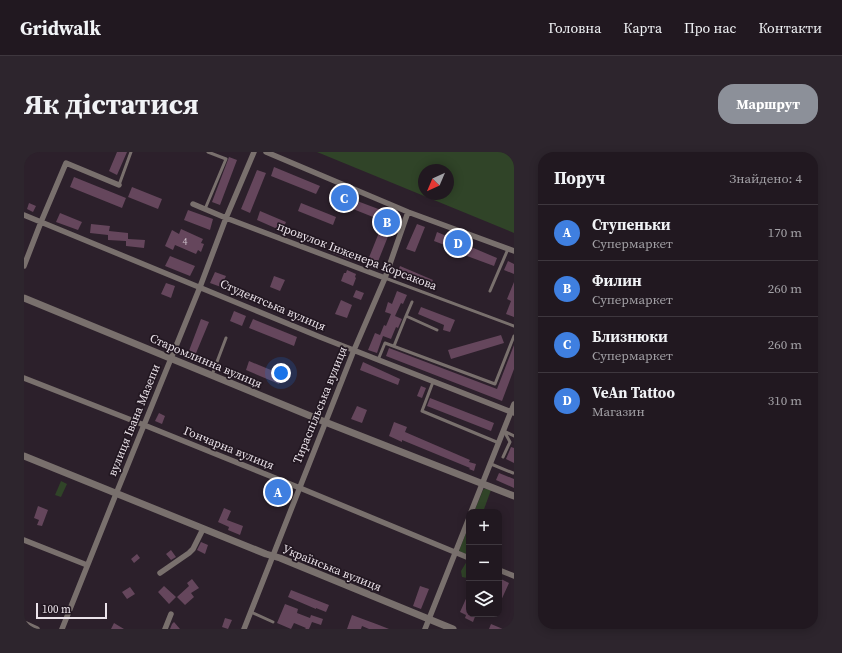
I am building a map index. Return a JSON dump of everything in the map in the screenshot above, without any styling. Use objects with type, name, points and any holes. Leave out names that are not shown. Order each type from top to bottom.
[{"type":"street","name":"вулиця Івана Мазепи","points":[[62,629],[200,287],[226,218],[254,152]]},
{"type":"street","points":[[266,152],[408,212],[511,250]]},
{"type":"street","points":[[24,266],[66,163],[118,185]]},
{"type":"street","name":"провулок Інженера Корсакова","points":[[193,204],[384,278]]},
{"type":"street","name":"Тираспільська вулиця","points":[[244,629],[325,422],[384,278],[408,212]]},
{"type":"street","name":"Студентська вулиця","points":[[24,215],[313,334],[513,412]]},
{"type":"street","name":"Старомлинна вулиця","points":[[24,298],[325,422],[514,496]]},
{"type":"street","name":"Гончарна вулиця","points":[[24,378],[300,488],[466,557]]},
{"type":"street","points":[[472,509],[513,412],[514,404]]},
{"type":"street","name":"Українська вулиця","points":[[24,456],[453,629]]},
{"type":"street","points":[[425,629],[466,526]]},
{"type":"street","points":[[160,573],[193,549],[203,529]]},
{"type":"street","points":[[24,540],[87,565]]},
{"type":"street","points":[[502,571],[513,574]]},
{"type":"street","points":[[165,629],[171,614]]},
{"type":"street","points":[[24,624],[36,629]]},
{"type":"lane","points":[[118,185],[131,152]]},
{"type":"lane","points":[[205,209],[226,159],[208,152]]},
{"type":"lane","points":[[490,291],[511,250]]},
{"type":"lane","name":"провулок Інженера Корсакова","points":[[384,278],[514,326]]},
{"type":"lane","points":[[394,346],[412,302]]},
{"type":"lane","points":[[406,316],[437,330]]},
{"type":"lane","points":[[378,360],[385,343],[495,384],[514,336]]},
{"type":"lane","points":[[212,375],[226,338]]},
{"type":"lane","points":[[433,382],[422,410],[499,443]]},
{"type":"lane","points":[[504,431],[514,436]]},
{"type":"lane","points":[[504,431],[510,442],[504,457]]},
{"type":"lane","points":[[490,464],[513,473]]},
{"type":"lane","points":[[251,612],[273,622]]},
{"type":"green space","points":[[317,152],[514,152],[514,233],[434,200],[454,200],[454,164],[418,164],[418,194]]},
{"type":"green space","points":[[61,481],[67,484],[61,497],[55,495]]},
{"type":"green space","points":[[483,490],[491,490],[484,509],[475,509]]},
{"type":"green space","points":[[466,533],[466,554],[459,551]]},
{"type":"green space","points":[[466,563],[466,578],[462,577],[461,571]]},
{"type":"building","points":[[117,152],[127,152],[117,175],[109,171]]},
{"type":"building","points":[[229,157],[237,160],[220,205],[212,202]]},
{"type":"building","points":[[274,167],[320,186],[316,194],[271,176]]},
{"type":"building","points":[[257,170],[266,173],[250,213],[241,209]]},
{"type":"building","points":[[74,177],[126,198],[122,208],[70,187]]},
{"type":"building","points":[[132,187],[162,199],[158,209],[128,197]]},
{"type":"building","points":[[336,193],[381,210],[378,219],[333,201]]},
{"type":"building","points":[[29,203],[36,206],[33,212],[27,209]]},
{"type":"building","points":[[301,203],[336,217],[333,225],[298,211]]},
{"type":"building","points":[[188,210],[213,219],[210,230],[184,220]]},
{"type":"building","points":[[260,211],[286,222],[282,231],[257,220]]},
{"type":"building","points":[[60,213],[82,222],[78,230],[56,222]]},
{"type":"building","points":[[384,220],[393,224],[375,269],[366,265]]},
{"type":"building","points":[[91,224],[110,226],[109,231],[128,233],[128,239],[145,240],[144,248],[126,246],[126,241],[108,240],[108,235],[90,233]]},
{"type":"building","points":[[417,224],[425,227],[415,252],[406,249]]},
{"type":"building","points":[[181,229],[203,239],[201,243],[204,244],[201,252],[198,250],[196,254],[175,245],[173,250],[165,246],[172,230],[179,234]]},
{"type":"building","points":[[437,232],[463,243],[460,251],[434,241]]},
{"type":"building","points":[[337,245],[354,252],[350,260],[333,253]]},
{"type":"building","points":[[471,247],[497,258],[494,266],[467,256]]},
{"type":"building","points":[[170,256],[195,266],[190,276],[165,266]]},
{"type":"building","points":[[508,261],[514,264],[514,274],[504,270]]},
{"type":"building","points":[[400,266],[433,280],[430,287],[397,274]]},
{"type":"building","points":[[347,270],[356,274],[353,286],[341,281]]},
{"type":"building","points":[[215,272],[226,276],[221,287],[210,283]]},
{"type":"building","points":[[274,276],[285,280],[280,291],[270,287]]},
{"type":"building","points":[[514,282],[514,317],[506,314],[511,301],[507,299]]},
{"type":"building","points":[[166,283],[175,286],[171,298],[161,294]]},
{"type":"building","points":[[356,290],[364,293],[361,300],[353,297]]},
{"type":"building","points":[[397,291],[407,295],[403,304],[401,303],[395,316],[402,319],[398,328],[396,327],[391,339],[383,336],[377,353],[368,350],[375,333],[380,335],[384,325],[386,326],[391,314],[385,312],[388,302],[392,304]]},
{"type":"building","points":[[341,300],[352,305],[347,318],[335,314]]},
{"type":"building","points":[[421,307],[455,320],[450,332],[443,330],[444,325],[418,314]]},
{"type":"building","points":[[234,311],[246,316],[242,326],[230,321]]},
{"type":"building","points":[[201,319],[209,322],[194,358],[187,356]]},
{"type":"building","points":[[253,319],[297,337],[294,346],[249,328]]},
{"type":"building","points":[[501,335],[504,343],[451,359],[448,350]]},
{"type":"building","points":[[514,345],[514,369],[502,401],[386,356],[389,348],[497,389]]},
{"type":"building","points":[[249,361],[283,375],[279,384],[246,370]]},
{"type":"building","points":[[363,362],[400,379],[398,385],[360,370]]},
{"type":"building","points":[[421,386],[426,388],[422,398],[417,396]]},
{"type":"building","points":[[430,398],[494,423],[491,431],[427,406]]},
{"type":"building","points":[[357,406],[367,410],[362,423],[351,419]]},
{"type":"building","points":[[159,413],[165,416],[162,424],[155,421]]},
{"type":"building","points":[[394,422],[407,427],[405,432],[470,460],[469,462],[476,464],[474,471],[402,440],[402,442],[389,436]]},
{"type":"building","points":[[511,447],[514,448],[514,463],[506,459]]},
{"type":"building","points":[[499,473],[514,479],[514,488],[496,480]]},
{"type":"building","points":[[274,486],[286,491],[283,498],[271,493]]},
{"type":"building","points":[[38,506],[48,510],[42,526],[37,525],[39,520],[34,518]]},
{"type":"building","points":[[224,508],[231,511],[227,520],[243,526],[240,535],[228,530],[229,527],[218,522]]},
{"type":"building","points":[[201,542],[208,545],[205,554],[197,550]]},
{"type":"building","points":[[171,550],[176,557],[171,560],[166,554]]},
{"type":"building","points":[[137,554],[140,558],[134,563],[131,559]]},
{"type":"building","points":[[192,579],[199,588],[191,593],[194,597],[185,605],[177,597],[189,586],[187,583]]},
{"type":"building","points":[[502,580],[509,583],[502,598]]},
{"type":"building","points":[[164,586],[176,597],[169,604],[158,592]]},
{"type":"building","points":[[420,586],[429,589],[421,609],[413,606]]},
{"type":"building","points":[[130,587],[135,594],[127,599],[122,592]]},
{"type":"building","points":[[291,590],[329,605],[326,612],[288,597]]},
{"type":"building","points":[[466,599],[466,615],[460,612]]},
{"type":"building","points":[[285,604],[298,609],[297,613],[310,618],[311,615],[323,619],[321,625],[312,622],[309,629],[305,629],[306,628],[294,623],[291,629],[277,623]]},
{"type":"building","points":[[352,615],[389,629],[369,629],[362,626],[361,629],[347,629]]},
{"type":"building","points":[[466,615],[466,617],[475,617],[473,622],[465,618]]},
{"type":"building","points":[[225,618],[232,620],[228,629],[222,627]]},
{"type":"building","points":[[174,622],[180,629],[170,629]]},
{"type":"building","points":[[114,623],[124,629],[111,629]]},
{"type":"building","points":[[491,624],[503,629],[489,629]]},
{"type":"place","name":"Близнюки","points":[[344,198]]},
{"type":"place","name":"Филин","points":[[387,222]]},
{"type":"place","name":"VeAn Tattoo","points":[[458,243]]},
{"type":"place","name":"Ступеньки","points":[[278,492]]}]
